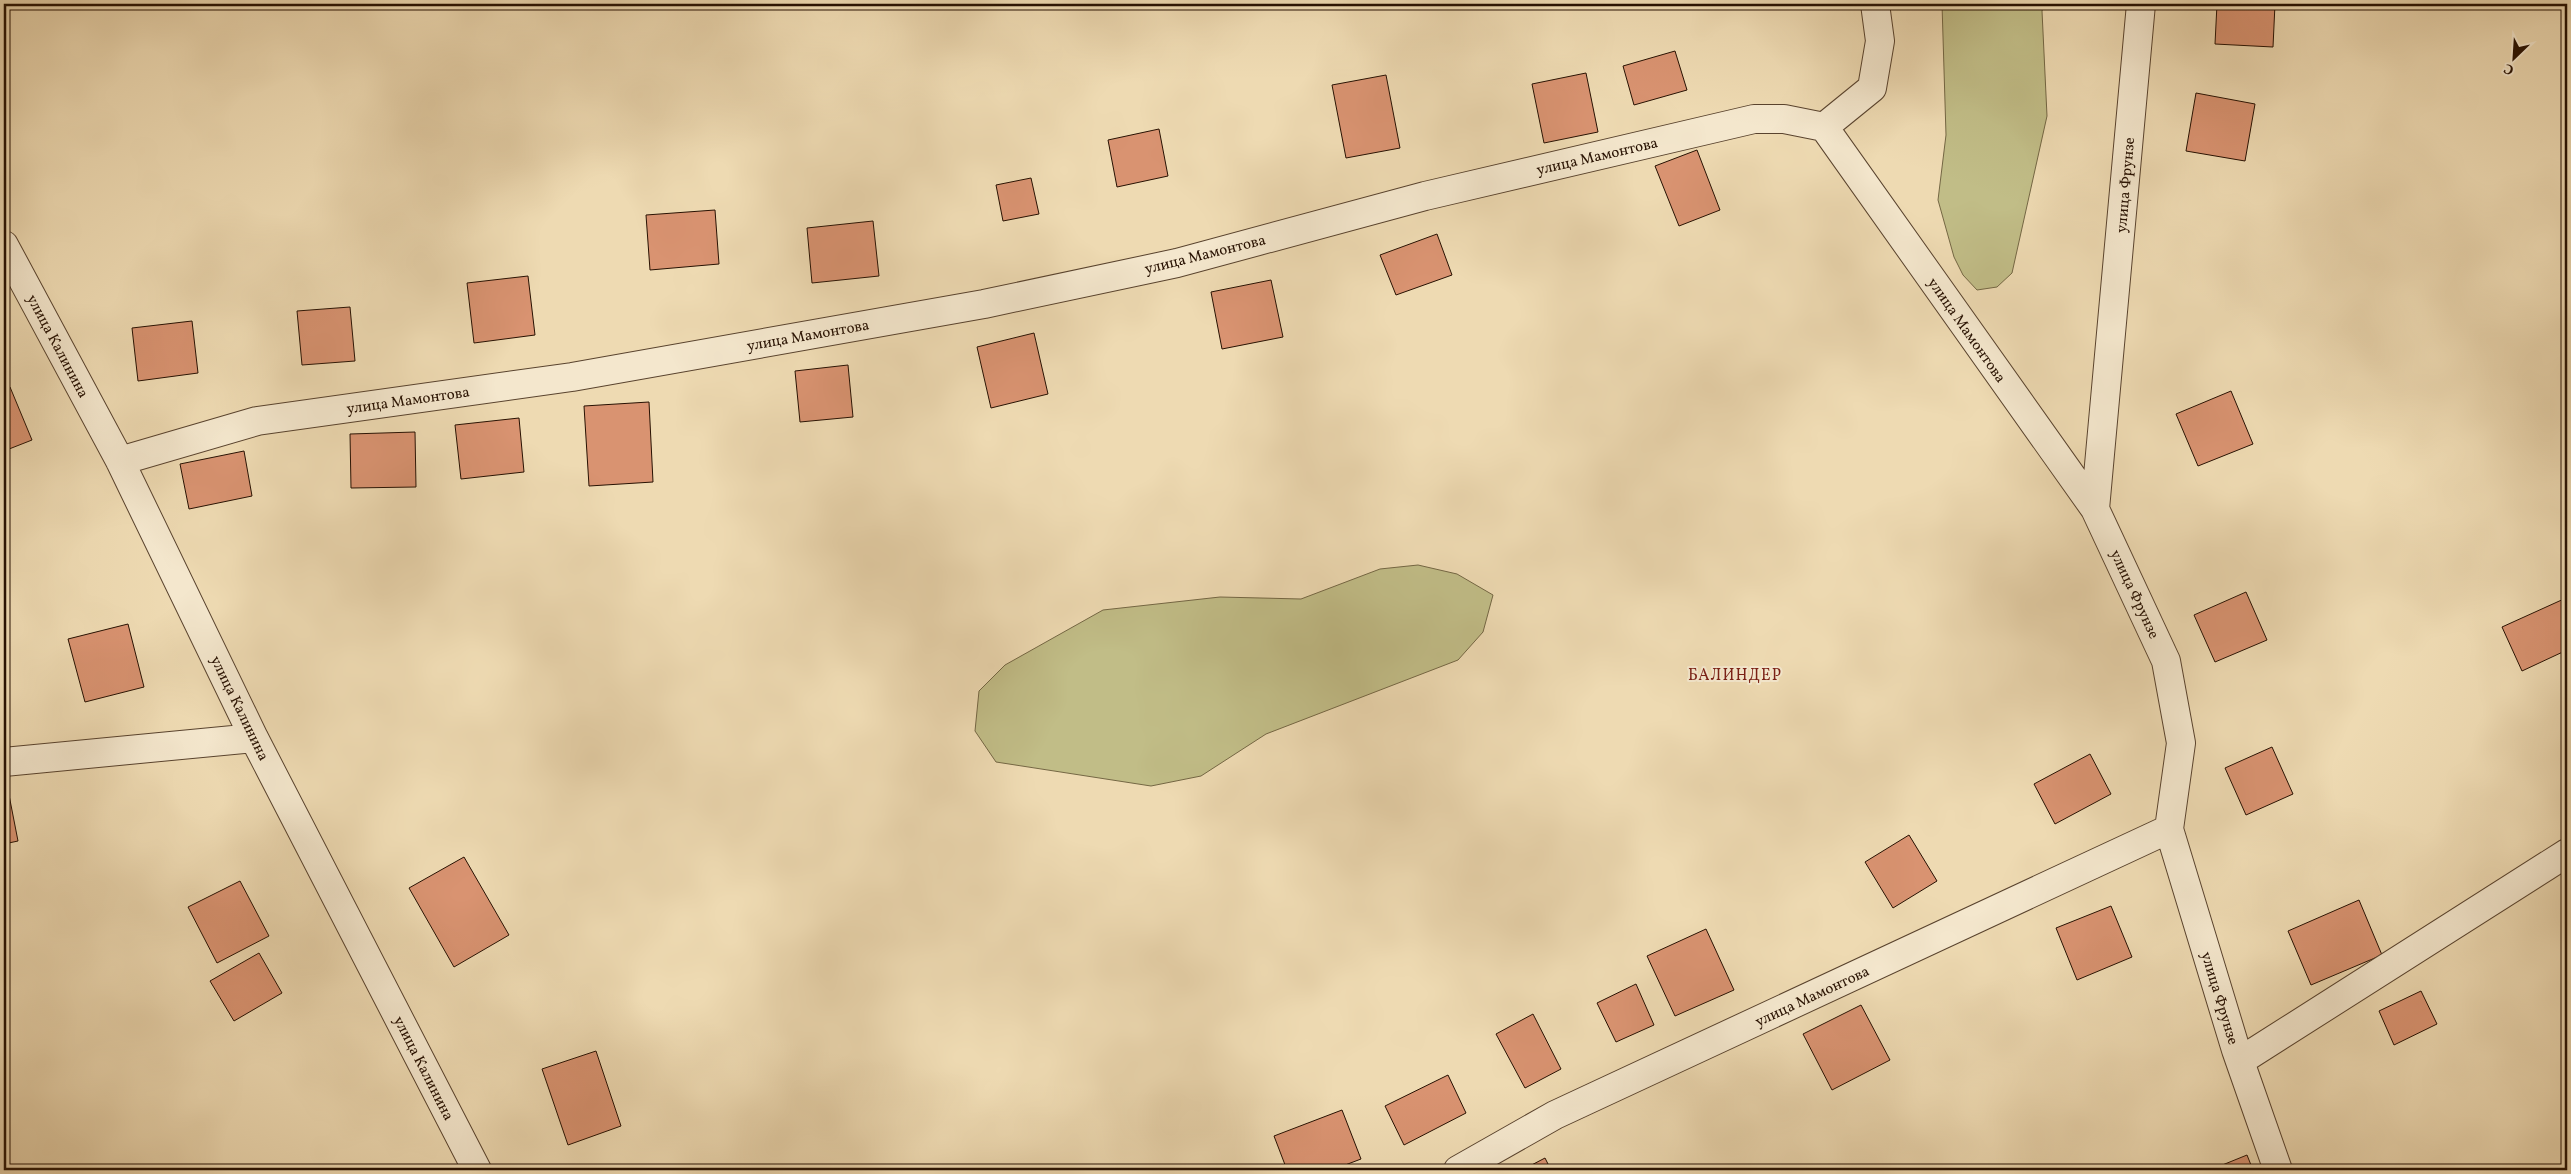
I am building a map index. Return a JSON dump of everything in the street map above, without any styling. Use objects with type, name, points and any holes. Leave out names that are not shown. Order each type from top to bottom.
[{"type":"street","points":[[1824,127],[1872,88],[1880,41],[1875,4]]},
{"type":"street","name":"улица Фрунзе","points":[[2141,4],[2095,509],[2166,661],[2181,743],[2169,828],[2240,1061],[2278,1170]]},
{"type":"street","name":"улица Мамонтова","points":[[120,462],[257,421],[572,377],[984,304],[1177,263],[1425,196],[1754,119],[1784,119],[1824,127],[2095,509]]},
{"type":"street","name":"улица Калинина","points":[[4,245],[120,462],[254,738],[477,1170]]},
{"type":"street","points":[[4,762],[254,738]]},
{"type":"street","name":"улица Мамонтова","points":[[1458,1170],[1555,1115],[2169,828]]},
{"type":"street","points":[[2240,1061],[2567,853]]},
{"type":"shaded area","points":[[1942,4],[2044,4],[2042,11],[2047,116],[2012,273],[1997,287],[1977,290],[1963,275],[1954,257],[1938,200],[1946,135]]},
{"type":"shaded area","points":[[1418,565],[1457,574],[1493,595],[1483,632],[1458,660],[1266,734],[1201,776],[1151,786],[996,762],[975,731],[979,691],[1005,665],[1103,610],[1220,597],[1301,599],[1380,569]]},
{"type":"building","points":[[2217,4],[2275,4],[2273,47],[2215,44]]},
{"type":"building","points":[[1675,51],[1687,90],[1634,105],[1623,66]]},
{"type":"building","points":[[1586,73],[1598,132],[1544,143],[1532,84]]},
{"type":"building","points":[[1386,75],[1400,148],[1346,158],[1332,85]]},
{"type":"building","points":[[2196,93],[2255,104],[2245,161],[2186,151]]},
{"type":"building","points":[[1159,129],[1168,176],[1117,187],[1108,140]]},
{"type":"building","points":[[1697,150],[1720,210],[1679,226],[1655,166]]},
{"type":"building","points":[[1031,178],[1039,214],[1003,221],[996,185]]},
{"type":"building","points":[[715,210],[719,264],[650,270],[646,215]]},
{"type":"building","points":[[873,221],[879,276],[812,283],[807,228]]},
{"type":"building","points":[[1437,234],[1452,275],[1396,295],[1380,255]]},
{"type":"building","points":[[528,276],[535,335],[474,343],[467,283]]},
{"type":"building","points":[[1271,280],[1283,337],[1222,349],[1211,292]]},
{"type":"building","points":[[350,307],[355,361],[302,365],[297,311]]},
{"type":"building","points":[[192,321],[198,373],[138,381],[132,328]]},
{"type":"building","points":[[1034,333],[1048,394],[991,408],[977,347]]},
{"type":"building","points":[[848,365],[853,417],[800,422],[795,371]]},
{"type":"building","points":[[10,387],[32,440],[4,451],[4,390]]},
{"type":"building","points":[[2231,391],[2253,444],[2198,466],[2176,414]]},
{"type":"building","points":[[649,402],[653,482],[589,486],[584,406]]},
{"type":"building","points":[[519,418],[524,472],[461,479],[455,425]]},
{"type":"building","points":[[415,432],[416,487],[351,488],[350,434]]},
{"type":"building","points":[[244,451],[252,496],[189,509],[180,464]]},
{"type":"building","points":[[2246,592],[2267,640],[2215,662],[2194,615]]},
{"type":"building","points":[[2566,598],[2567,650],[2522,671],[2502,627]]},
{"type":"building","points":[[128,624],[144,687],[85,702],[68,639]]},
{"type":"building","points":[[2272,747],[2293,794],[2246,815],[2225,768]]},
{"type":"building","points":[[2090,754],[2111,794],[2055,824],[2034,784]]},
{"type":"building","points":[[9,795],[18,841],[4,844],[4,796]]},
{"type":"building","points":[[1909,835],[1937,881],[1893,908],[1865,862]]},
{"type":"building","points":[[464,857],[509,935],[454,967],[409,888]]},
{"type":"building","points":[[240,881],[269,936],[217,963],[188,907]]},
{"type":"building","points":[[2359,900],[2382,955],[2311,985],[2288,931]]},
{"type":"building","points":[[2111,906],[2132,957],[2077,980],[2056,928]]},
{"type":"building","points":[[1706,929],[1734,990],[1675,1016],[1647,956]]},
{"type":"building","points":[[259,953],[282,993],[234,1021],[210,981]]},
{"type":"building","points":[[1636,984],[1654,1025],[1616,1042],[1597,1003]]},
{"type":"building","points":[[2421,991],[2437,1024],[2394,1045],[2379,1011]]},
{"type":"building","points":[[1861,1005],[1890,1060],[1832,1090],[1803,1034]]},
{"type":"building","points":[[1533,1014],[1561,1069],[1525,1088],[1496,1034]]},
{"type":"building","points":[[596,1051],[621,1126],[568,1145],[542,1069]]},
{"type":"building","points":[[1448,1075],[1466,1113],[1404,1145],[1385,1106]]},
{"type":"building","points":[[1342,1110],[1361,1159],[1332,1170],[1287,1170],[1274,1136]]},
{"type":"building","points":[[2247,1155],[2253,1170],[2210,1170]]},
{"type":"building","points":[[1545,1158],[1551,1170],[1522,1170]]},
{"type":"district","name":"БАЛИНДЕР","points":[[1735,674]]}]
